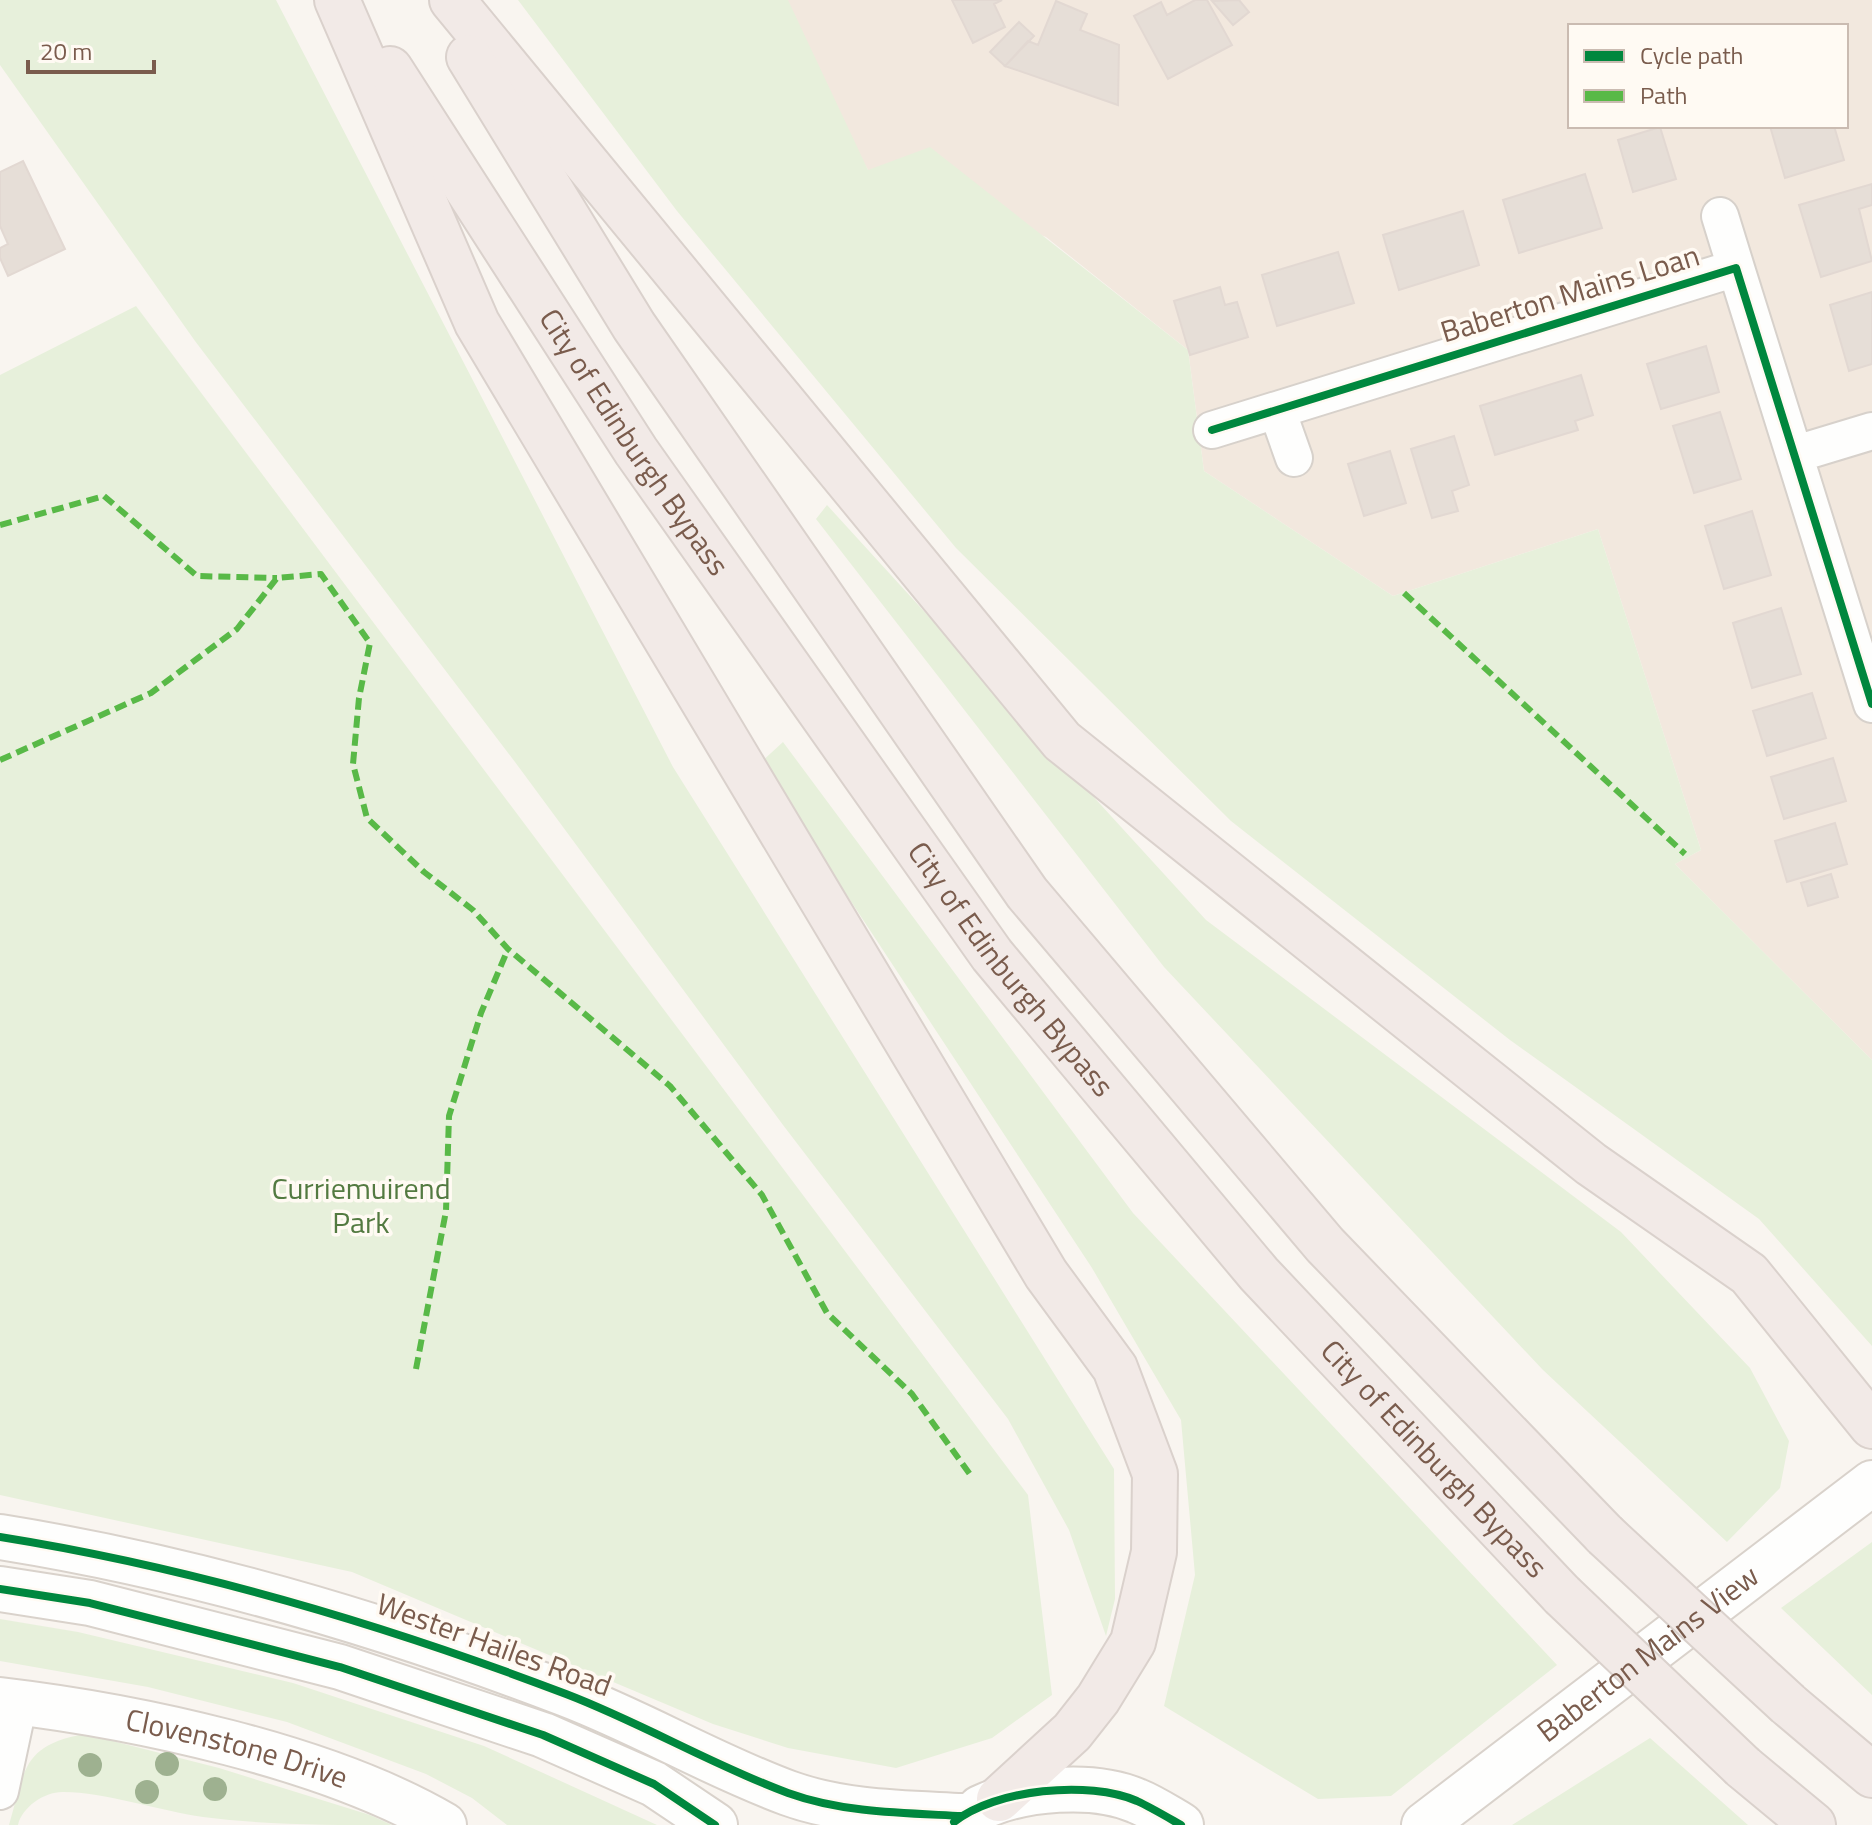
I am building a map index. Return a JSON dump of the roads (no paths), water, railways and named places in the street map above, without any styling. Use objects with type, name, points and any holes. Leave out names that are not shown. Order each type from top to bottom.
[{"type":"highway","points":[[337,0],[477,323],[1046,1274],[1115,1368],[1155,1474],[1154,1552],[1133,1642],[1098,1699],[1072,1732],[971,1813]]},
{"type":"highway","name":"City of Edinburgh Bypass","points":[[346,0],[636,451],[992,955],[1259,1274],[1562,1595],[1743,1767],[1813,1825]]},
{"type":"highway","name":"City of Edinburgh Bypass","points":[[434,0],[634,326],[1027,893],[1325,1245],[1605,1535],[1788,1704],[1872,1775]]},
{"type":"highway","points":[[452,0],[1062,741],[1591,1164],[1749,1274],[1872,1426]]},
{"type":"main road","name":"Baberton Mains View","points":[[1424,1825],[1872,1483]]},
{"type":"main road","name":"Wester Hailes Road","points":[[0,1537],[89,1551],[348,1617],[569,1695],[790,1794],[871,1811],[971,1813],[1067,1788],[1135,1800],[1181,1825]]},
{"type":"main road","points":[[0,1589],[90,1603],[340,1667],[543,1735],[654,1784],[715,1825]]},
{"type":"main road","name":"Clovenstone Drive","points":[[9,1701],[140,1723],[280,1758],[406,1803],[444,1825]]},
{"type":"street","name":"Baberton Mains Loan","points":[[1720,216],[1872,704]]},
{"type":"street","name":"Baberton Mains Loan","points":[[1212,430],[1736,268]]},
{"type":"street","points":[[1277,410],[1294,458]]},
{"type":"street","points":[[1796,454],[1872,431]]},
{"type":"street","name":"Clovenstone Drive","points":[[0,1791],[9,1701]]},
{"type":"park label","name":"Curriemuirend Park","points":[[361,1206]]}]
